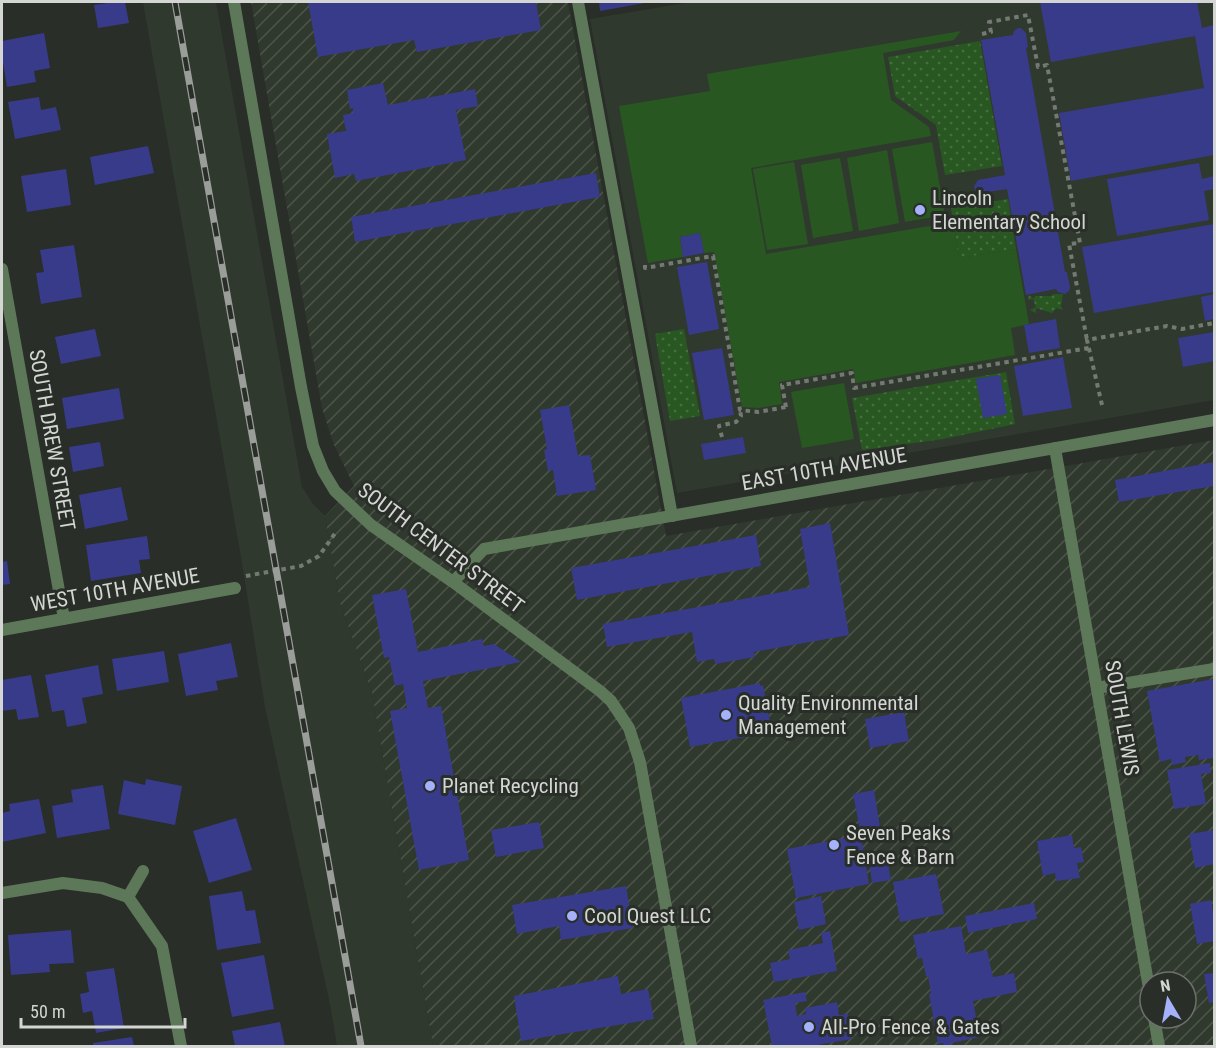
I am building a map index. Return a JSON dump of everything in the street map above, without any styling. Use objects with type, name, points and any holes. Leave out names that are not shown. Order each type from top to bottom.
[{"type":"street","name":"SOUTH CENTER STREET","points":[[234,2],[313,446],[323,471],[335,491],[371,525],[453,582],[611,701],[628,728],[640,762],[691,1047]]},
{"type":"street","points":[[578,2],[672,516]]},
{"type":"street","name":"SOUTH DREW STREET","points":[[2,269],[64,619]]},
{"type":"street","name":"EAST 10TH AVENUE","points":[[453,582],[484,549],[1215,420]]},
{"type":"street","name":"SOUTH LEWIS","points":[[1055,448],[1146,970]]},
{"type":"street","name":"WEST 10TH AVENUE","points":[[2,630],[235,588]]},
{"type":"street","points":[[1097,688],[1215,669]]},
{"type":"street","points":[[128,897],[143,871]]},
{"type":"street","points":[[2,893],[63,883],[102,888],[128,897],[162,946],[181,1047]]},
{"type":"street","points":[[1156,1030],[1159,1047]]},
{"type":"path","points":[[982,34],[991,32],[989,22],[1028,15],[1038,67],[1047,65],[1080,243],[1069,244],[1102,405]]},
{"type":"path","points":[[643,256],[645,268],[713,256],[741,416],[736,422],[719,426],[722,437]]},
{"type":"path","points":[[1087,340],[1167,326],[1182,329],[1215,323]]},
{"type":"path","points":[[740,410],[758,412],[787,406],[782,385],[852,373],[854,388],[1089,348]]},
{"type":"path","points":[[246,576],[302,566],[319,556],[336,532]]},
{"type":"shaded area","points":[[143,2],[216,2],[302,487],[313,504],[325,516],[340,603],[372,693],[433,1046],[337,1046],[331,1009],[265,707],[242,563]]},
{"type":"shaded area","points":[[251,2],[568,2],[666,536],[1214,440],[1214,1046],[433,1046],[372,693],[340,603],[325,516],[354,486],[334,445],[322,408]]},
{"type":"shaded area","name":"Lincoln Elementary School","points":[[691,2],[1214,2],[1214,400],[677,493],[590,19]]},
{"type":"green space","points":[[961,31],[954,40],[883,53],[891,100],[929,127],[931,136],[751,168],[766,254],[953,222],[959,258],[1016,249],[1029,324],[1011,328],[1015,355],[856,383],[853,369],[779,382],[782,404],[759,408],[742,407],[714,252],[704,253],[700,233],[680,237],[683,257],[648,263],[619,106],[710,91],[707,74]]},
{"type":"green space","points":[[980,41],[1002,166],[945,175],[936,125],[895,96],[888,57]]},
{"type":"green space","points":[[932,142],[945,215],[905,222],[892,149]]},
{"type":"green space","points":[[887,150],[899,223],[859,231],[847,158]]},
{"type":"green space","points":[[840,158],[853,231],[813,238],[801,165]]},
{"type":"green space","points":[[794,162],[808,244],[767,250],[753,169]]},
{"type":"green space","points":[[1008,199],[1016,249],[959,258],[951,208]]},
{"type":"green space","points":[[1063,294],[1061,306],[1063,310],[1056,308],[1052,313],[1036,308],[1036,313],[1030,310],[1036,307],[1033,299],[1028,300],[1029,295],[1034,299],[1035,296]]},
{"type":"green space","points":[[684,329],[700,416],[670,421],[655,334]]},
{"type":"green space","points":[[1006,372],[1015,424],[943,439],[862,450],[852,398]]},
{"type":"green space","points":[[844,383],[854,439],[802,448],[791,392]]},
{"type":"building","points":[[125,2],[129,23],[98,28],[94,5]]},
{"type":"building","points":[[308,2],[536,2],[541,30],[417,52],[414,40],[318,57]]},
{"type":"building","points":[[599,2],[645,2],[645,3],[600,11]]},
{"type":"building","points":[[1040,2],[1197,2],[1202,28],[1214,25],[1214,155],[1071,181],[1059,113],[1204,88],[1195,36],[1051,62]]},
{"type":"building","points":[[1018,28],[1026,33],[1028,47],[1026,48],[1065,272],[1067,272],[1070,287],[1065,294],[1056,289],[1026,295],[1007,189],[981,193],[975,190],[974,186],[978,180],[1005,175],[981,40],[1013,35]]},
{"type":"building","points":[[44,33],[50,68],[34,71],[36,82],[7,87],[2,41]]},
{"type":"building","points":[[383,83],[388,105],[475,89],[478,106],[456,110],[466,160],[356,181],[354,174],[335,178],[327,134],[346,131],[343,115],[353,113],[353,108],[350,109],[347,90]]},
{"type":"building","points":[[39,97],[41,110],[56,107],[61,130],[15,139],[8,102]]},
{"type":"building","points":[[148,146],[154,173],[95,185],[90,157]]},
{"type":"building","points":[[1199,163],[1202,179],[1214,176],[1214,189],[1204,191],[1209,220],[1117,236],[1107,179]]},
{"type":"building","points":[[66,169],[71,205],[27,212],[21,176]]},
{"type":"building","points":[[596,173],[600,197],[355,242],[351,217]]},
{"type":"building","points":[[1214,224],[1214,292],[1094,313],[1082,247]]},
{"type":"building","points":[[700,233],[704,253],[683,257],[680,237]]},
{"type":"building","points":[[74,245],[82,297],[41,304],[36,273],[44,272],[40,250]]},
{"type":"building","points":[[707,262],[719,329],[689,335],[677,267]]},
{"type":"building","points":[[1214,294],[1214,319],[1205,321],[1201,297]]},
{"type":"building","points":[[1056,319],[1060,348],[1029,353],[1024,325]]},
{"type":"building","points":[[95,329],[101,356],[61,364],[55,337]]},
{"type":"building","points":[[1214,332],[1214,361],[1183,367],[1178,338]]},
{"type":"building","points":[[722,348],[734,415],[704,420],[692,353]]},
{"type":"building","points":[[1063,357],[1072,408],[1023,416],[1014,366]]},
{"type":"building","points":[[1000,375],[1007,414],[983,418],[976,379]]},
{"type":"building","points":[[119,388],[124,419],[67,429],[62,398]]},
{"type":"building","points":[[569,405],[578,456],[590,455],[596,490],[557,496],[553,470],[548,471],[544,450],[547,449],[540,410]]},
{"type":"building","points":[[743,437],[746,453],[704,460],[701,444]]},
{"type":"building","points":[[100,442],[104,466],[73,472],[69,447]]},
{"type":"building","points":[[1214,462],[1214,486],[1119,502],[1115,480]]},
{"type":"building","points":[[121,487],[128,520],[85,529],[79,495]]},
{"type":"building","points":[[830,523],[849,635],[754,652],[755,657],[715,664],[714,659],[697,662],[692,632],[607,647],[603,624],[810,587],[800,529]]},
{"type":"building","points":[[756,535],[761,566],[577,600],[571,568]]},
{"type":"building","points":[[147,536],[150,559],[139,560],[141,573],[91,581],[86,545]]},
{"type":"building","points":[[7,561],[10,584],[2,585],[2,562]]},
{"type":"building","name":"Planet Recycling","points":[[406,589],[418,652],[482,639],[484,646],[494,644],[521,662],[423,681],[428,708],[441,706],[469,860],[419,870],[390,711],[407,708],[403,684],[395,686],[389,657],[384,658],[372,595]]},
{"type":"building","points":[[231,643],[238,677],[216,681],[218,690],[186,696],[178,654]]},
{"type":"building","points":[[164,651],[169,682],[117,691],[112,659]]},
{"type":"building","points":[[98,665],[103,694],[82,698],[87,723],[67,727],[64,710],[52,712],[45,675]]},
{"type":"building","points":[[31,675],[39,717],[18,720],[16,709],[2,711],[2,680]]},
{"type":"building","points":[[1214,679],[1214,758],[1199,760],[1198,755],[1185,757],[1186,762],[1172,765],[1171,759],[1160,762],[1147,691]]},
{"type":"building","name":"Quality Environmental Management","points":[[760,683],[760,686],[763,685],[772,732],[690,747],[681,698]]},
{"type":"building","points":[[904,712],[909,741],[870,748],[865,719]]},
{"type":"building","points":[[1210,763],[1211,773],[1201,774],[1206,804],[1174,809],[1167,770]]},
{"type":"building","points":[[146,779],[182,786],[175,825],[118,814],[124,780],[145,785]]},
{"type":"building","points":[[103,785],[110,829],[57,838],[52,806],[73,802],[71,790]]},
{"type":"building","name":"Seven Peaks Fence & Barn","points":[[874,790],[882,839],[862,842],[869,884],[796,898],[787,849],[861,835],[853,794]]},
{"type":"building","points":[[39,799],[46,833],[2,842],[2,813],[10,811],[9,804]]},
{"type":"building","points":[[236,818],[252,870],[209,883],[193,831]]},
{"type":"building","points":[[539,822],[544,848],[496,857],[491,830]]},
{"type":"building","points":[[1214,830],[1214,864],[1195,868],[1189,834]]},
{"type":"building","points":[[1072,835],[1074,848],[1081,847],[1084,862],[1077,863],[1080,878],[1056,881],[1055,873],[1043,876],[1037,841]]},
{"type":"building","points":[[887,858],[891,880],[872,883],[869,862]]},
{"type":"building","points":[[936,874],[944,914],[900,922],[893,882]]},
{"type":"building","name":"Cool Quest LLC","points":[[626,886],[633,928],[561,940],[559,926],[517,934],[512,905]]},
{"type":"building","points":[[242,891],[246,911],[255,910],[261,943],[217,950],[209,896]]},
{"type":"building","points":[[821,896],[826,924],[799,930],[794,902]]},
{"type":"building","points":[[1211,900],[1214,941],[1197,944],[1190,904]]},
{"type":"building","points":[[1034,903],[1037,919],[968,933],[965,916]]},
{"type":"building","points":[[961,926],[966,954],[987,950],[993,977],[1014,973],[1017,992],[973,1001],[980,1037],[944,1046],[943,1043],[938,1044],[928,976],[926,976],[922,958],[918,959],[913,935]]},
{"type":"building","points":[[71,930],[74,963],[49,964],[50,972],[11,975],[8,935]]},
{"type":"building","points":[[830,931],[837,971],[774,982],[770,963],[790,959],[788,950],[823,943],[821,933]]},
{"type":"building","points":[[264,955],[274,1009],[232,1017],[221,963]]},
{"type":"building","points":[[114,968],[124,1028],[96,1033],[92,1011],[83,1013],[80,994],[89,992],[86,972]]},
{"type":"building","points":[[1214,973],[1214,1002],[1209,1003],[1204,974]]},
{"type":"building","points":[[618,976],[621,994],[648,989],[654,1019],[521,1041],[514,996]]},
{"type":"building","name":"All-Pro Fence & Gates","points":[[805,992],[807,1001],[795,1003],[797,1016],[806,1014],[805,1008],[837,1002],[839,1015],[848,1014],[852,1039],[811,1046],[772,1046],[763,1000]]},
{"type":"building","points":[[280,1022],[285,1046],[235,1046],[232,1031]]},
{"type":"building","points":[[132,1037],[134,1046],[93,1046],[93,1043]]},
{"type":"railway","points":[[175,2],[361,1046]]},
{"type":"place","name":"Lincoln Elementary School","points":[[920,210]]},
{"type":"place","name":"Quality Environmental Management","points":[[726,715]]},
{"type":"place","name":"Planet Recycling","points":[[430,786]]},
{"type":"place","name":"Seven Peaks Fence & Barn","points":[[834,845]]},
{"type":"place","name":"Cool Quest LLC","points":[[572,916]]},
{"type":"place","name":"All-Pro Fence & Gates","points":[[809,1027]]}]
